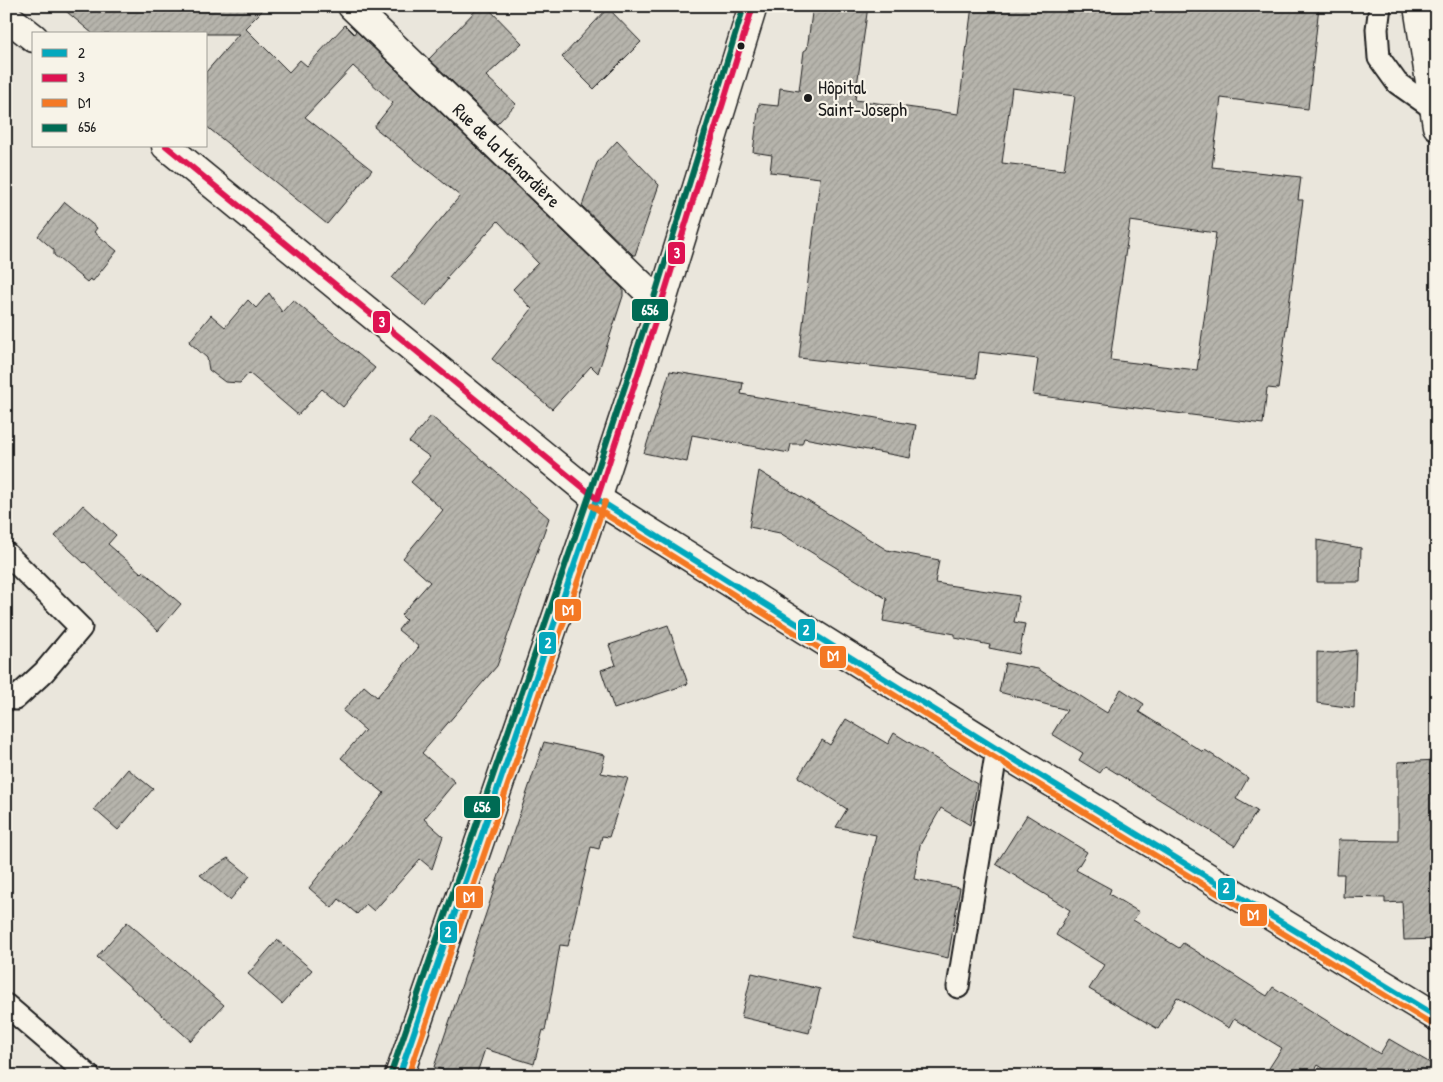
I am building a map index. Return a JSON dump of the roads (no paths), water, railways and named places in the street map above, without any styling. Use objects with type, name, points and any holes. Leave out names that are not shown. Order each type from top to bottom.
[{"type":"street","name":"Rue de la Ménardière","points":[[352,6],[661,304]]},
{"type":"street","points":[[399,1076],[598,499],[661,304],[753,6]]},
{"type":"street","points":[[1418,6],[1435,117]]},
{"type":"street","points":[[6,16],[32,36]]},
{"type":"street","points":[[168,148],[598,499],[997,749],[1437,1017]]},
{"type":"lane","points":[[1380,6],[1377,29],[1379,58],[1397,83],[1435,117]]},
{"type":"lane","points":[[6,553],[80,628],[44,672],[9,700]]},
{"type":"lane","points":[[958,987],[997,749]]},
{"type":"lane","points":[[6,1005],[89,1076]]},
{"type":"place","name":"Hôpital Saint-Joseph","points":[[808,98]]}]
